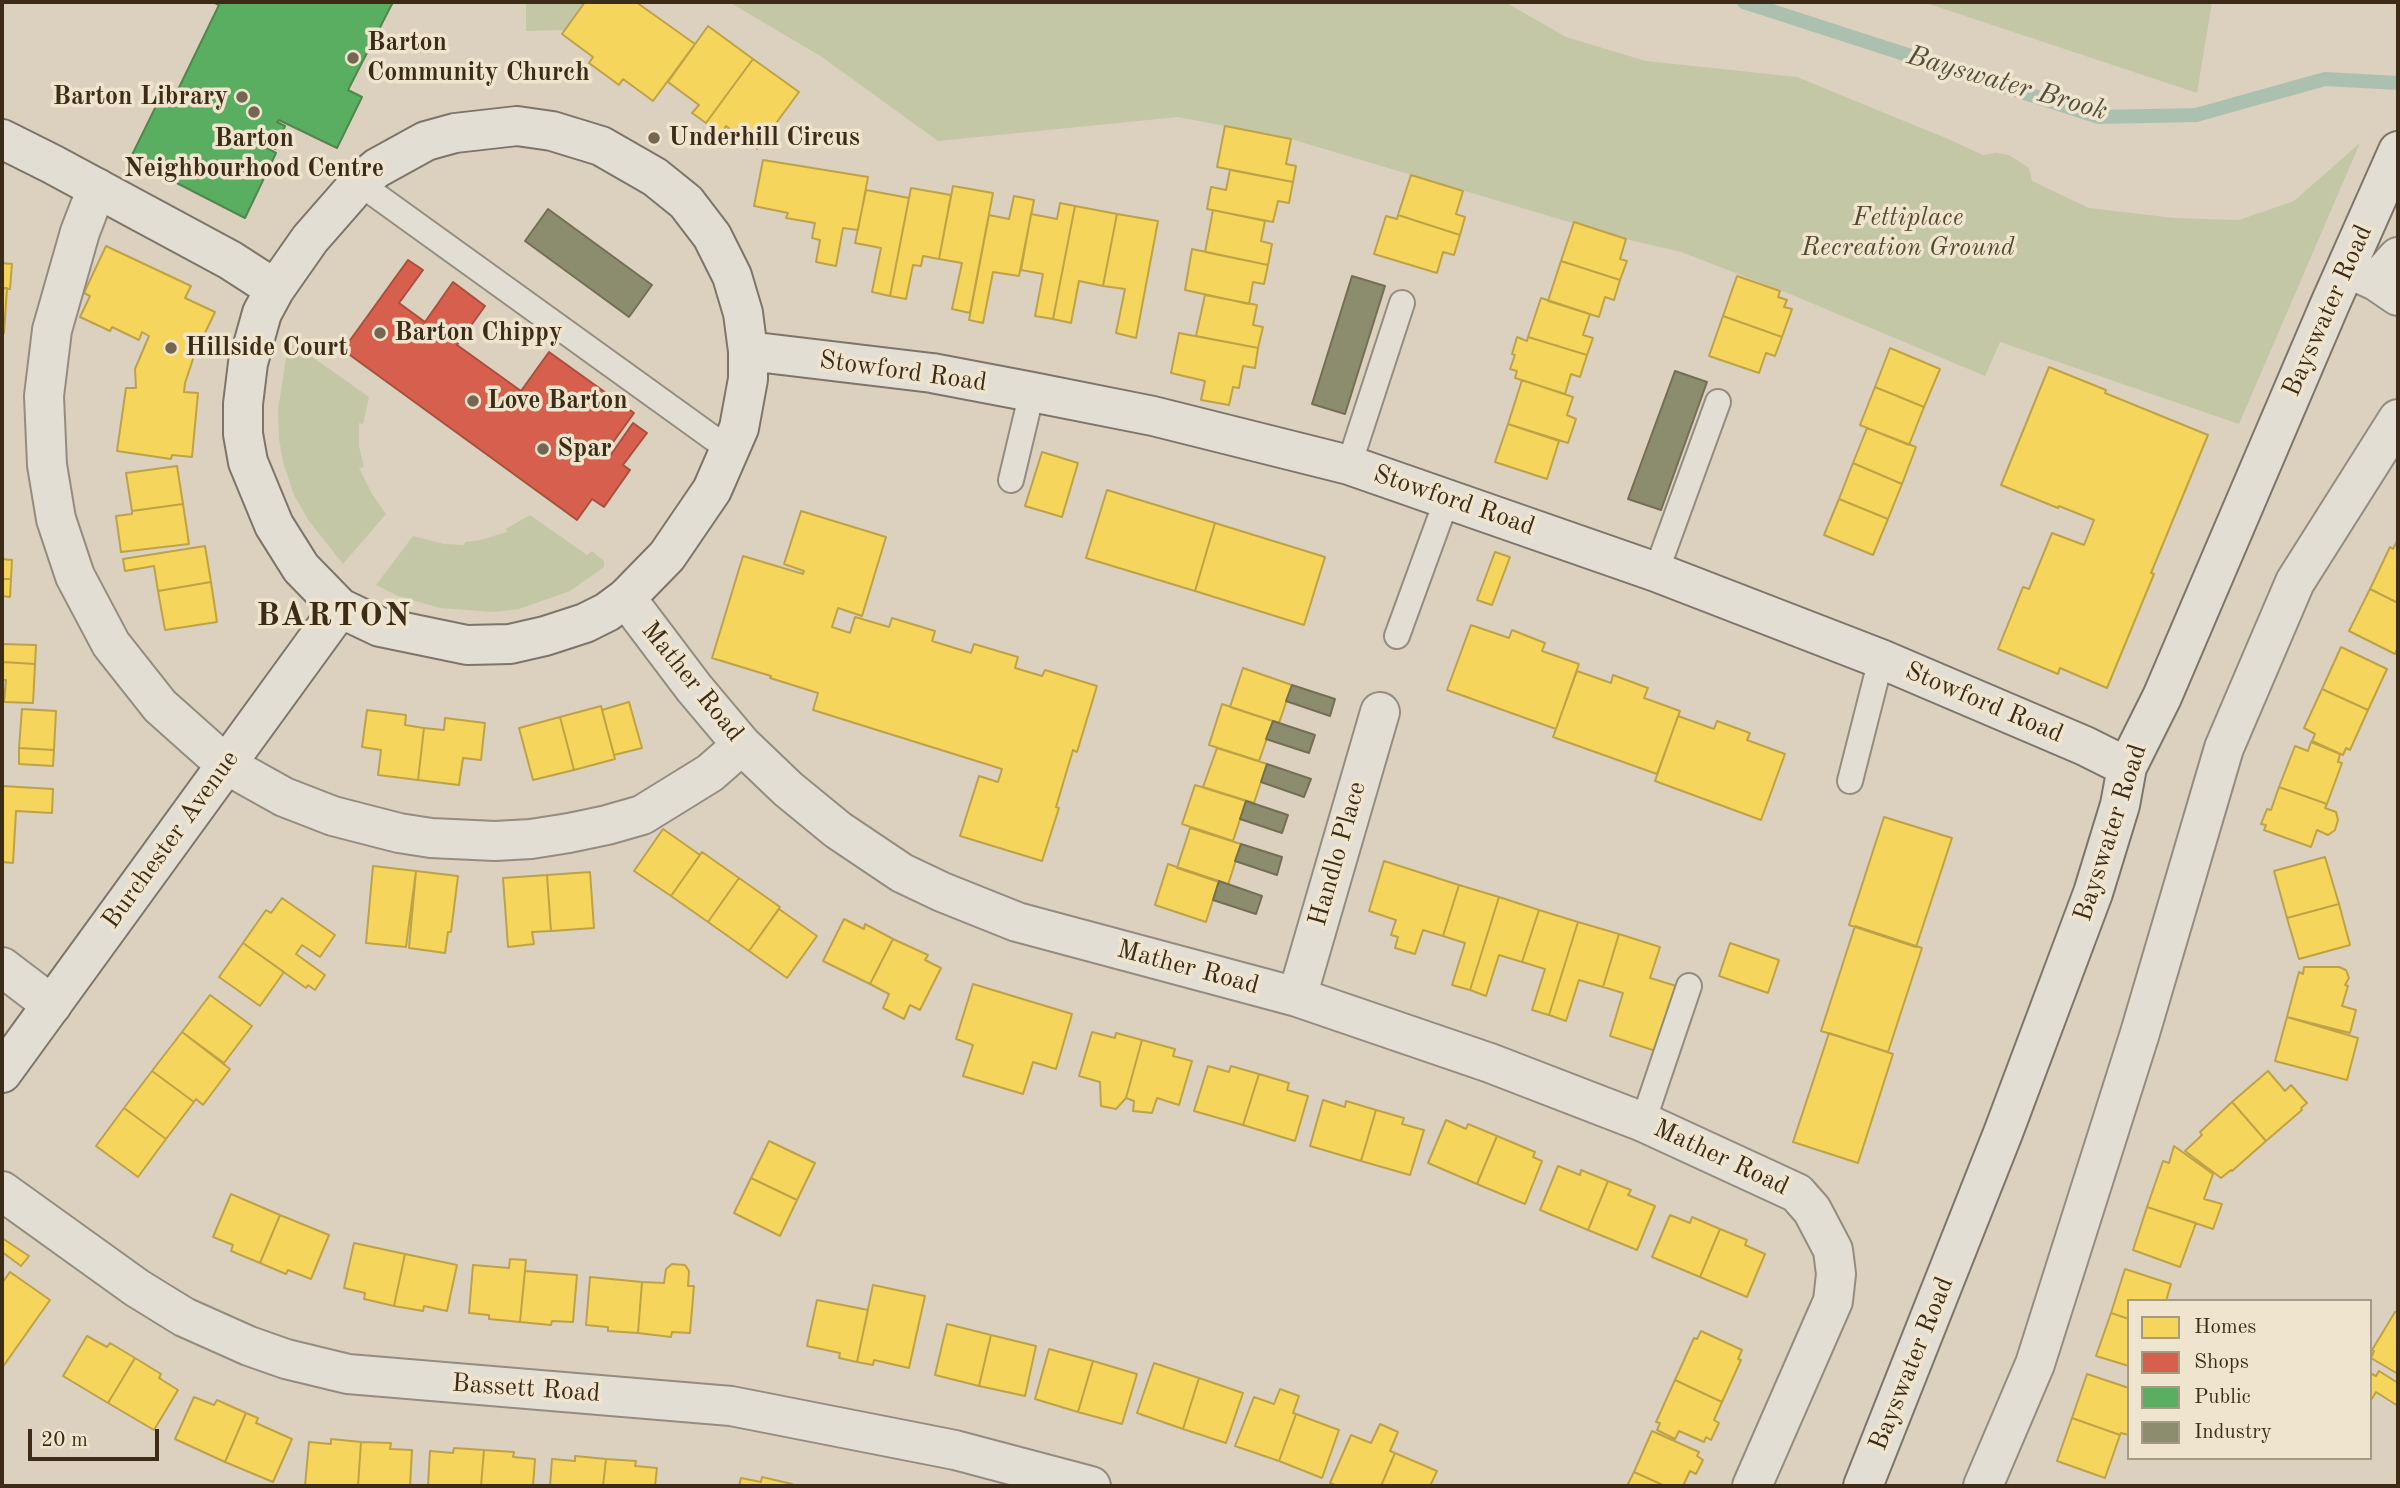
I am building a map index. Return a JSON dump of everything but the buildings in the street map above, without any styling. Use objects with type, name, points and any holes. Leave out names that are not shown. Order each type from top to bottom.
[{"type":"street","points":[[517,127],[552,131],[601,146],[665,185],[685,202],[712,236],[732,276],[743,313],[748,351],[745,405],[731,451],[712,490],[690,525],[667,556],[626,598],[607,612],[585,623],[510,644],[467,645],[380,627],[340,608],[301,568],[286,546],[261,496],[248,462],[243,435],[248,363],[262,313],[275,289],[310,239],[359,183],[377,168],[426,141],[455,133],[517,127]]},
{"type":"street","points":[[2,139],[230,260],[275,289]]},
{"type":"street","name":"Bayswater Road","points":[[1863,1486],[2003,1133],[2093,893],[2120,805],[2127,767],[2380,275],[2396,157]]},
{"type":"street","points":[[97,188],[80,232],[52,330],[44,396],[47,465],[56,519],[75,576],[111,644],[160,706],[225,764],[284,797],[333,816],[399,833],[431,838],[495,841],[569,833],[642,815],[710,773],[742,745]]},
{"type":"street","name":"Stowford Road","points":[[748,351],[932,373],[1153,416],[1349,465],[1656,572],[1881,659],[2085,746],[2127,767]]},
{"type":"street","points":[[1983,1486],[2035,1364],[2140,1033],[2224,748],[2295,582],[2398,419]]},
{"type":"street","name":"Mather Road","points":[[626,598],[694,688],[742,745],[788,789],[848,837],[902,873],[1017,922],[1297,997],[1490,1063],[1643,1122],[1797,1193],[1812,1210],[1833,1250],[1836,1274],[1833,1301],[1752,1486]]},
{"type":"street","name":"Burchester Avenue","points":[[2,1073],[340,608]]},
{"type":"street","name":"Handlo Place","points":[[1297,997],[1380,712]]},
{"type":"street","points":[[2,967],[52,1005]]},
{"type":"street","name":"Bassett Road","points":[[2,1191],[137,1288],[184,1317],[286,1359],[348,1374],[373,1377],[731,1406],[955,1450],[1091,1486]]},
{"type":"lane","points":[[359,183],[731,451]]},
{"type":"lane","points":[[1349,465],[1402,303]]},
{"type":"lane","points":[[1011,480],[1032,392]]},
{"type":"lane","points":[[1656,572],[1718,402]]},
{"type":"lane","points":[[1397,636],[1447,499]]},
{"type":"lane","points":[[1850,781],[1881,659]]},
{"type":"lane","points":[[1643,1122],[1689,986]]},
{"type":"green space","points":[[526,2],[585,2],[564,30],[526,31]]},
{"type":"green space","name":"Fettiplace Recreation Ground","points":[[729,2],[1505,2],[1566,37],[1646,61],[1797,77],[1983,155],[2009,155],[2029,168],[2032,181],[2089,208],[2174,218],[2239,220],[2294,201],[2360,143],[2239,424],[2000,342],[1985,376],[1790,294],[1681,252],[1626,239],[1291,139],[1178,117],[938,141],[822,57]]},
{"type":"green space","points":[[1923,2],[2212,2],[2197,93]]},
{"type":"green space","points":[[291,342],[369,397],[363,424],[359,423],[359,446],[364,467],[359,468],[386,514],[343,564],[309,521],[294,495],[283,462],[278,410]]},
{"type":"green space","points":[[530,515],[587,555],[592,551],[604,561],[604,567],[570,591],[519,609],[493,612],[440,608],[398,596],[376,585],[413,536],[444,544],[464,545],[465,542],[507,532],[506,529]]},
{"type":"waterway","name":"Bayswater Brook","points":[[1744,2],[2099,117],[2196,115],[2325,79],[2398,83]]},
{"type":"place","name":"Barton Community Church","points":[[353,58]]},
{"type":"place","name":"Barton Library","points":[[242,97]]},
{"type":"place","name":"Barton Neighbourhood Centre","points":[[254,112]]},
{"type":"place","name":"Underhill Circus","points":[[654,138]]},
{"type":"place","name":"Barton Chippy","points":[[380,333]]},
{"type":"place","name":"Hillside Court","points":[[171,348]]},
{"type":"place","name":"Love Barton","points":[[473,401]]},
{"type":"place","name":"Spar","points":[[543,449]]},
{"type":"district","name":"BARTON","points":[[334,616]]}]
